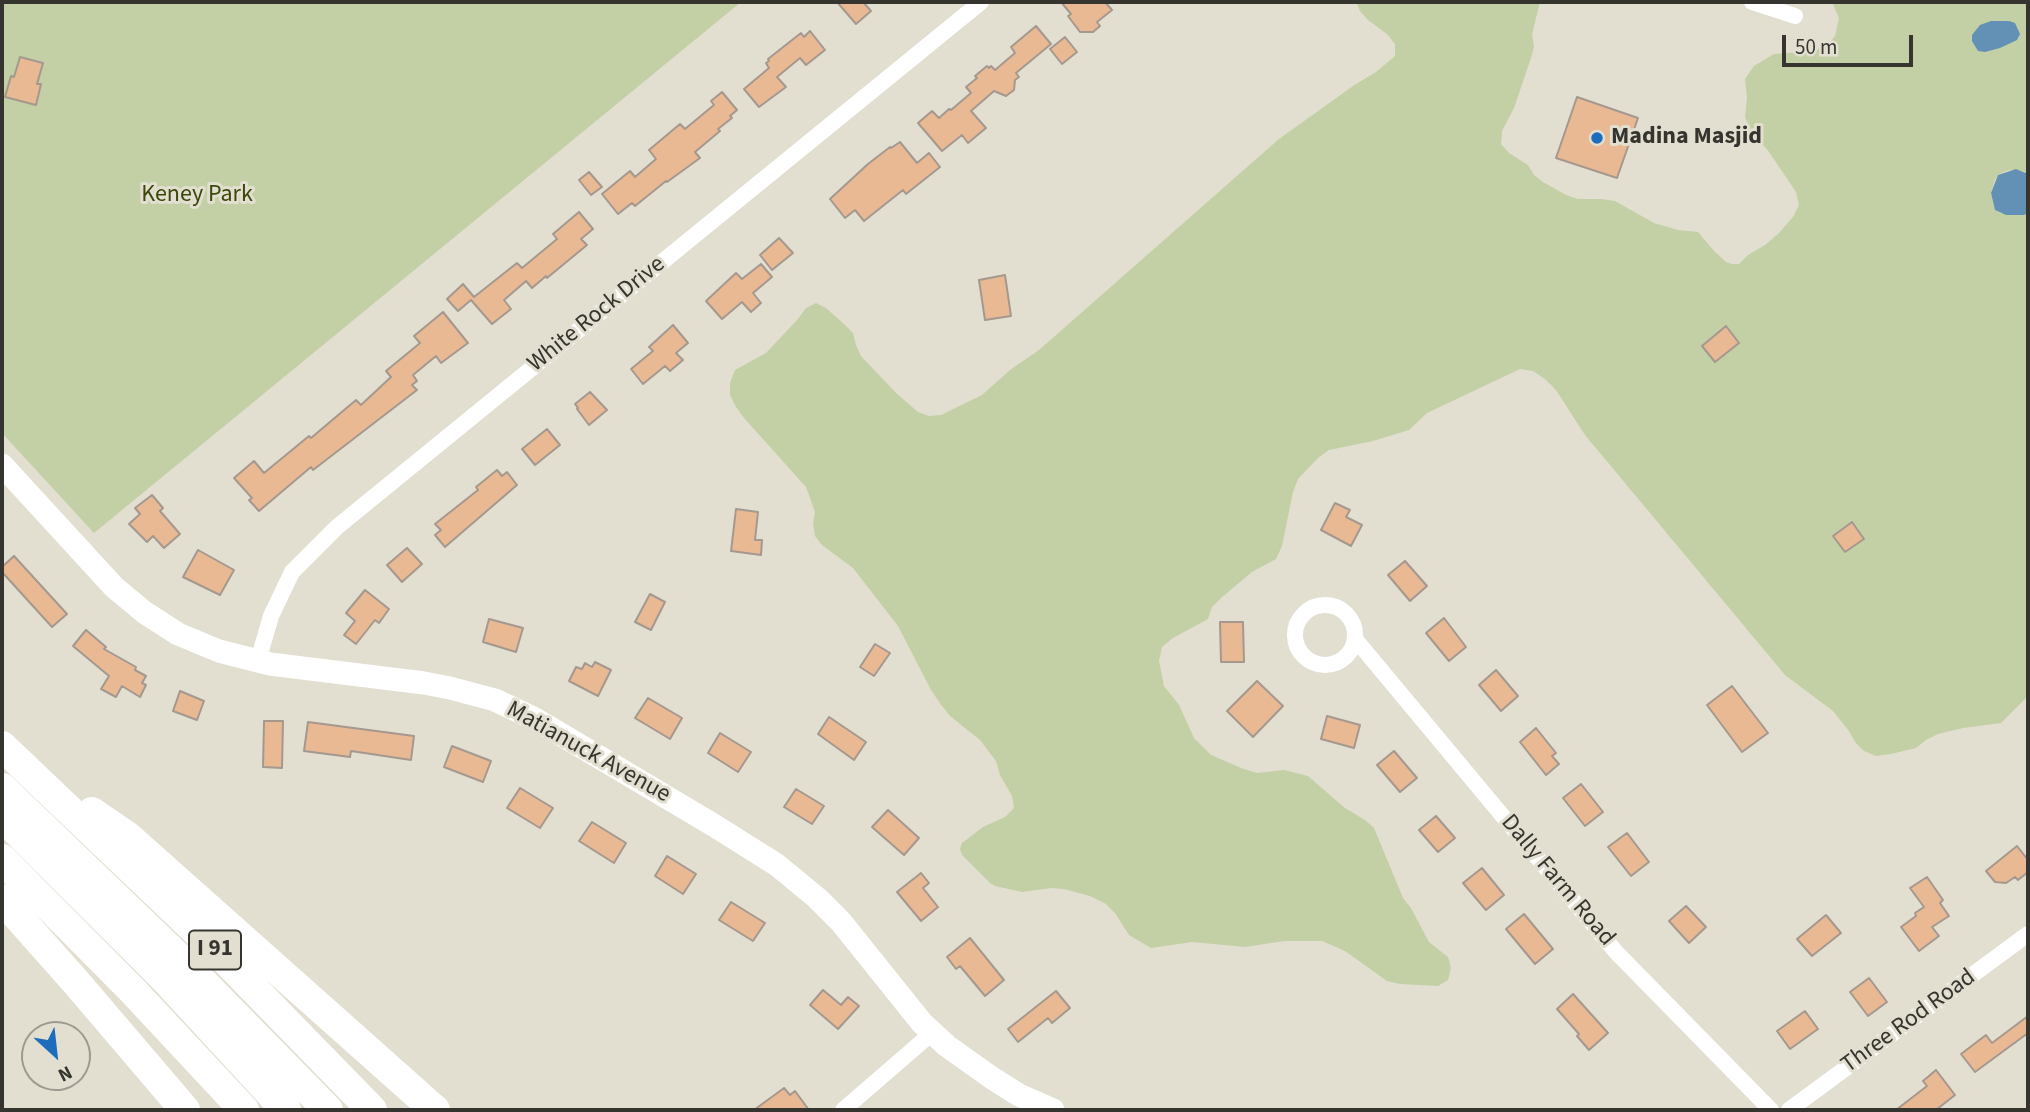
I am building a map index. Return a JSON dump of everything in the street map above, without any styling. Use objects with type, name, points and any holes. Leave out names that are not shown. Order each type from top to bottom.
[{"type":"highway","name":"I 91","points":[[2,746],[222,957],[372,1110]]},
{"type":"highway","points":[[2,788],[169,948],[328,1110]]},
{"type":"highway","points":[[53,794],[96,814],[127,835],[435,1110]]},
{"type":"highway","points":[[2,816],[159,972],[286,1110]]},
{"type":"highway","points":[[2,859],[142,1000],[244,1110]]},
{"type":"highway","points":[[2,899],[185,1110]]},
{"type":"street","name":"White Rock Drive","points":[[258,662],[271,616],[292,572],[337,527],[981,2]]},
{"type":"street","points":[[1752,2],[1795,16]]},
{"type":"street","name":"Matianuck Avenue","points":[[2,465],[98,571],[144,612],[178,634],[219,652],[258,662],[450,688],[495,701],[535,719],[715,826],[791,876],[841,922],[932,1033],[968,1063],[1019,1095],[1053,1110]]},
{"type":"street","name":"Dally Farm Road","points":[[1356,640],[1616,952],[1772,1110]]},
{"type":"street","name":"Three Rod Road","points":[[1789,1110],[2028,934]]},
{"type":"street","points":[[843,1110],[932,1033]]},
{"type":"green space","name":"Keney Park","points":[[2,2],[741,2],[94,533],[2,433]]},
{"type":"green space","points":[[1356,2],[1540,2],[1532,34],[1534,47],[1531,58],[1514,108],[1502,131],[1501,144],[1509,153],[1528,165],[1534,175],[1566,195],[1578,199],[1615,201],[1654,223],[1698,232],[1726,262],[1739,264],[1779,233],[1799,205],[1796,192],[1750,129],[1745,117],[1745,79],[1754,66],[1774,54],[1815,51],[1830,42],[1835,36],[1839,18],[1832,2],[2028,2],[2028,174],[2010,170],[1998,175],[1991,193],[1995,210],[2001,213],[2028,213],[2028,696],[2001,723],[1938,734],[1916,748],[1891,754],[1876,756],[1864,751],[1833,711],[1785,675],[1585,435],[1556,390],[1533,371],[1520,369],[1427,413],[1409,430],[1329,450],[1318,458],[1298,479],[1282,546],[1276,559],[1252,572],[1221,598],[1212,607],[1208,619],[1162,647],[1159,661],[1164,686],[1179,705],[1194,738],[1211,755],[1257,773],[1284,770],[1308,776],[1345,808],[1374,828],[1403,898],[1429,942],[1448,957],[1451,968],[1448,980],[1438,986],[1387,981],[1345,951],[1322,941],[1284,941],[1245,947],[1192,942],[1151,948],[1129,935],[1106,904],[1090,896],[1051,888],[1022,892],[990,883],[962,855],[960,849],[962,843],[983,827],[1005,817],[1014,808],[1012,796],[1000,775],[996,761],[980,740],[950,716],[942,706],[898,626],[853,568],[822,545],[815,536],[815,512],[806,487],[744,418],[730,395],[730,383],[735,370],[766,353],[806,308],[816,303],[826,308],[853,333],[861,356],[918,412],[929,416],[941,415],[982,395],[1010,370],[1039,350],[1279,139],[1395,56],[1395,44],[1387,34],[1368,20]]},
{"type":"water","points":[[1991,21],[2015,23],[2020,34],[2017,40],[2000,48],[1978,51],[1972,41],[1972,35],[1980,25]]},
{"type":"water","points":[[2016,169],[2028,174],[2028,213],[2006,215],[1995,210],[1991,193],[1998,175]]},
{"type":"building","points":[[837,2],[863,2],[871,11],[856,24]]},
{"type":"building","points":[[1061,2],[1105,2],[1112,10],[1097,22],[1100,26],[1093,32],[1080,32]]},
{"type":"building","points":[[1036,26],[1051,44],[1016,73],[1019,77],[1015,80],[1014,90],[1006,96],[994,91],[971,111],[986,128],[968,143],[962,135],[942,151],[918,123],[932,111],[939,118],[951,110],[971,93],[966,87],[977,78],[975,76],[987,66],[995,70],[1015,53],[1011,47]]},
{"type":"building","points":[[810,31],[825,50],[806,65],[800,58],[777,77],[786,87],[759,107],[744,89],[769,68],[766,63],[768,59],[801,33],[804,37]]},
{"type":"building","points":[[1065,37],[1077,52],[1062,64],[1050,49]]},
{"type":"building","points":[[20,57],[43,63],[37,84],[41,84],[36,105],[5,97]]},
{"type":"building","points":[[722,92],[737,110],[730,116],[732,118],[718,129],[720,131],[695,152],[700,158],[635,206],[632,203],[618,214],[602,194],[630,171],[635,177],[656,159],[649,150],[680,124],[685,129],[714,105],[711,101]]},
{"type":"building","name":"Madina Masjid","points":[[1577,97],[1638,118],[1617,178],[1556,158]]},
{"type":"building","points":[[900,142],[917,163],[929,153],[940,167],[906,194],[903,190],[864,221],[855,210],[845,218],[830,199],[868,164]]},
{"type":"building","points":[[589,172],[602,187],[591,195],[579,180]]},
{"type":"building","points":[[579,212],[593,229],[581,239],[587,245],[532,288],[526,281],[504,300],[511,309],[492,324],[471,300],[458,311],[447,299],[463,284],[474,297],[517,263],[522,268],[557,239],[553,234]]},
{"type":"building","points":[[779,238],[793,253],[772,270],[760,255]]},
{"type":"building","points":[[761,264],[772,277],[753,293],[761,303],[751,312],[742,302],[722,319],[706,301],[736,273],[742,279]]},
{"type":"building","points":[[1005,275],[1011,316],[985,320],[979,280]]},
{"type":"building","points":[[443,312],[468,343],[441,363],[436,356],[413,375],[417,381],[412,385],[417,390],[313,470],[311,467],[259,511],[249,500],[252,498],[234,478],[254,461],[264,473],[356,400],[361,405],[391,377],[386,371],[420,343],[414,336]]},
{"type":"building","points":[[673,325],[688,343],[676,353],[683,360],[670,371],[665,366],[643,384],[631,369],[653,351],[649,347]]},
{"type":"building","points":[[1726,326],[1739,343],[1715,362],[1702,346]]},
{"type":"building","points":[[590,392],[607,410],[589,425],[575,404]]},
{"type":"building","points":[[547,429],[560,445],[535,465],[522,449]]},
{"type":"building","points":[[497,470],[502,476],[507,472],[517,485],[445,547],[435,535],[441,530],[435,524],[478,490],[476,487]]},
{"type":"building","points":[[152,495],[163,508],[160,511],[180,534],[164,548],[153,536],[147,542],[129,524],[140,514],[135,508]]},
{"type":"building","points":[[1335,503],[1350,510],[1346,517],[1362,525],[1351,546],[1321,530]]},
{"type":"building","points":[[736,509],[758,512],[755,540],[762,540],[761,555],[731,551]]},
{"type":"building","points":[[1852,522],[1864,539],[1845,552],[1833,536]]},
{"type":"building","points":[[407,548],[422,564],[402,582],[387,565]]},
{"type":"building","points":[[198,550],[234,570],[220,595],[183,577]]},
{"type":"building","points":[[14,556],[67,614],[52,627],[2,572],[2,567]]},
{"type":"building","points":[[1405,561],[1427,586],[1410,601],[1388,575]]},
{"type":"building","points":[[365,590],[389,609],[379,623],[375,620],[356,644],[344,635],[355,621],[346,613]]},
{"type":"building","points":[[650,594],[665,602],[651,630],[635,622]]},
{"type":"building","points":[[1444,618],[1466,647],[1449,661],[1426,633]]},
{"type":"building","points":[[489,619],[523,628],[516,652],[483,642]]},
{"type":"building","points":[[1220,622],[1243,622],[1244,662],[1221,662]]},
{"type":"building","points":[[86,630],[106,647],[104,649],[136,667],[135,670],[146,676],[142,683],[146,685],[140,697],[122,686],[116,697],[101,689],[109,676],[73,646]]},
{"type":"building","points":[[875,644],[890,653],[874,676],[860,667]]},
{"type":"building","points":[[595,662],[611,670],[598,696],[569,681],[576,667],[582,669],[585,663],[592,667]]},
{"type":"building","points":[[1496,670],[1518,696],[1501,711],[1479,685]]},
{"type":"building","points":[[1257,681],[1283,706],[1253,737],[1227,711]]},
{"type":"building","points":[[1732,686],[1768,733],[1742,752],[1707,705]]},
{"type":"building","points":[[180,691],[204,701],[197,720],[173,711]]},
{"type":"building","points":[[648,698],[682,718],[670,739],[635,718]]},
{"type":"building","points":[[1327,716],[1360,725],[1354,748],[1321,739]]},
{"type":"building","points":[[829,717],[866,742],[854,760],[818,734]]},
{"type":"building","points":[[264,721],[283,721],[282,768],[263,767]]},
{"type":"building","points":[[308,722],[414,736],[411,760],[351,751],[350,757],[304,751]]},
{"type":"building","points":[[1536,728],[1556,753],[1552,756],[1559,764],[1546,775],[1520,742]]},
{"type":"building","points":[[720,733],[751,752],[738,772],[708,753]]},
{"type":"building","points":[[452,746],[491,761],[483,782],[444,767]]},
{"type":"building","points":[[1394,751],[1417,778],[1400,792],[1377,765]]},
{"type":"building","points":[[1581,784],[1603,812],[1585,826],[1563,798]]},
{"type":"building","points":[[520,788],[553,808],[540,828],[507,808]]},
{"type":"building","points":[[796,789],[824,806],[812,824],[784,807]]},
{"type":"building","points":[[888,810],[919,838],[904,855],[872,827]]},
{"type":"building","points":[[1436,816],[1455,838],[1438,852],[1419,830]]},
{"type":"building","points":[[592,822],[626,843],[614,863],[579,841]]},
{"type":"building","points":[[1627,833],[1649,862],[1631,876],[1608,847]]},
{"type":"building","points":[[2017,846],[2028,860],[2028,872],[2018,880],[2015,877],[2006,883],[1995,882],[1986,871]]},
{"type":"building","points":[[667,856],[696,874],[683,894],[655,876]]},
{"type":"building","points":[[1482,868],[1504,895],[1486,910],[1463,883]]},
{"type":"building","points":[[921,873],[929,883],[923,888],[938,907],[921,921],[897,892]]},
{"type":"building","points":[[1927,877],[1943,900],[1940,903],[1949,916],[1932,927],[1939,936],[1919,951],[1901,927],[1924,907],[1910,888]]},
{"type":"building","points":[[731,902],[765,923],[753,941],[719,920]]},
{"type":"building","points":[[1686,906],[1706,927],[1689,943],[1669,921]]},
{"type":"building","points":[[1524,914],[1553,949],[1535,964],[1506,929]]},
{"type":"building","points":[[1826,915],[1841,933],[1812,956],[1797,939]]},
{"type":"building","points":[[970,938],[1004,980],[985,996],[960,966],[956,969],[947,957]]},
{"type":"building","points":[[1869,978],[1887,1002],[1868,1016],[1850,992]]},
{"type":"building","points":[[823,990],[841,1005],[848,997],[859,1006],[838,1029],[810,1005]]},
{"type":"building","points":[[1056,991],[1070,1008],[1052,1023],[1048,1018],[1018,1042],[1008,1029]]},
{"type":"building","points":[[1573,994],[1608,1033],[1589,1050],[1557,1009]]},
{"type":"building","points":[[1805,1011],[1818,1029],[1790,1049],[1777,1031]]},
{"type":"building","points":[[2028,1016],[2028,1033],[1975,1072],[1961,1054],[1986,1035],[1992,1043]]},
{"type":"building","points":[[1936,1070],[1955,1095],[1936,1110],[1896,1110],[1927,1086],[1923,1081]]},
{"type":"building","points":[[784,1088],[790,1095],[795,1091],[809,1110],[754,1110]]},
{"type":"place","name":"Madina Masjid","points":[[1597,138]]}]
